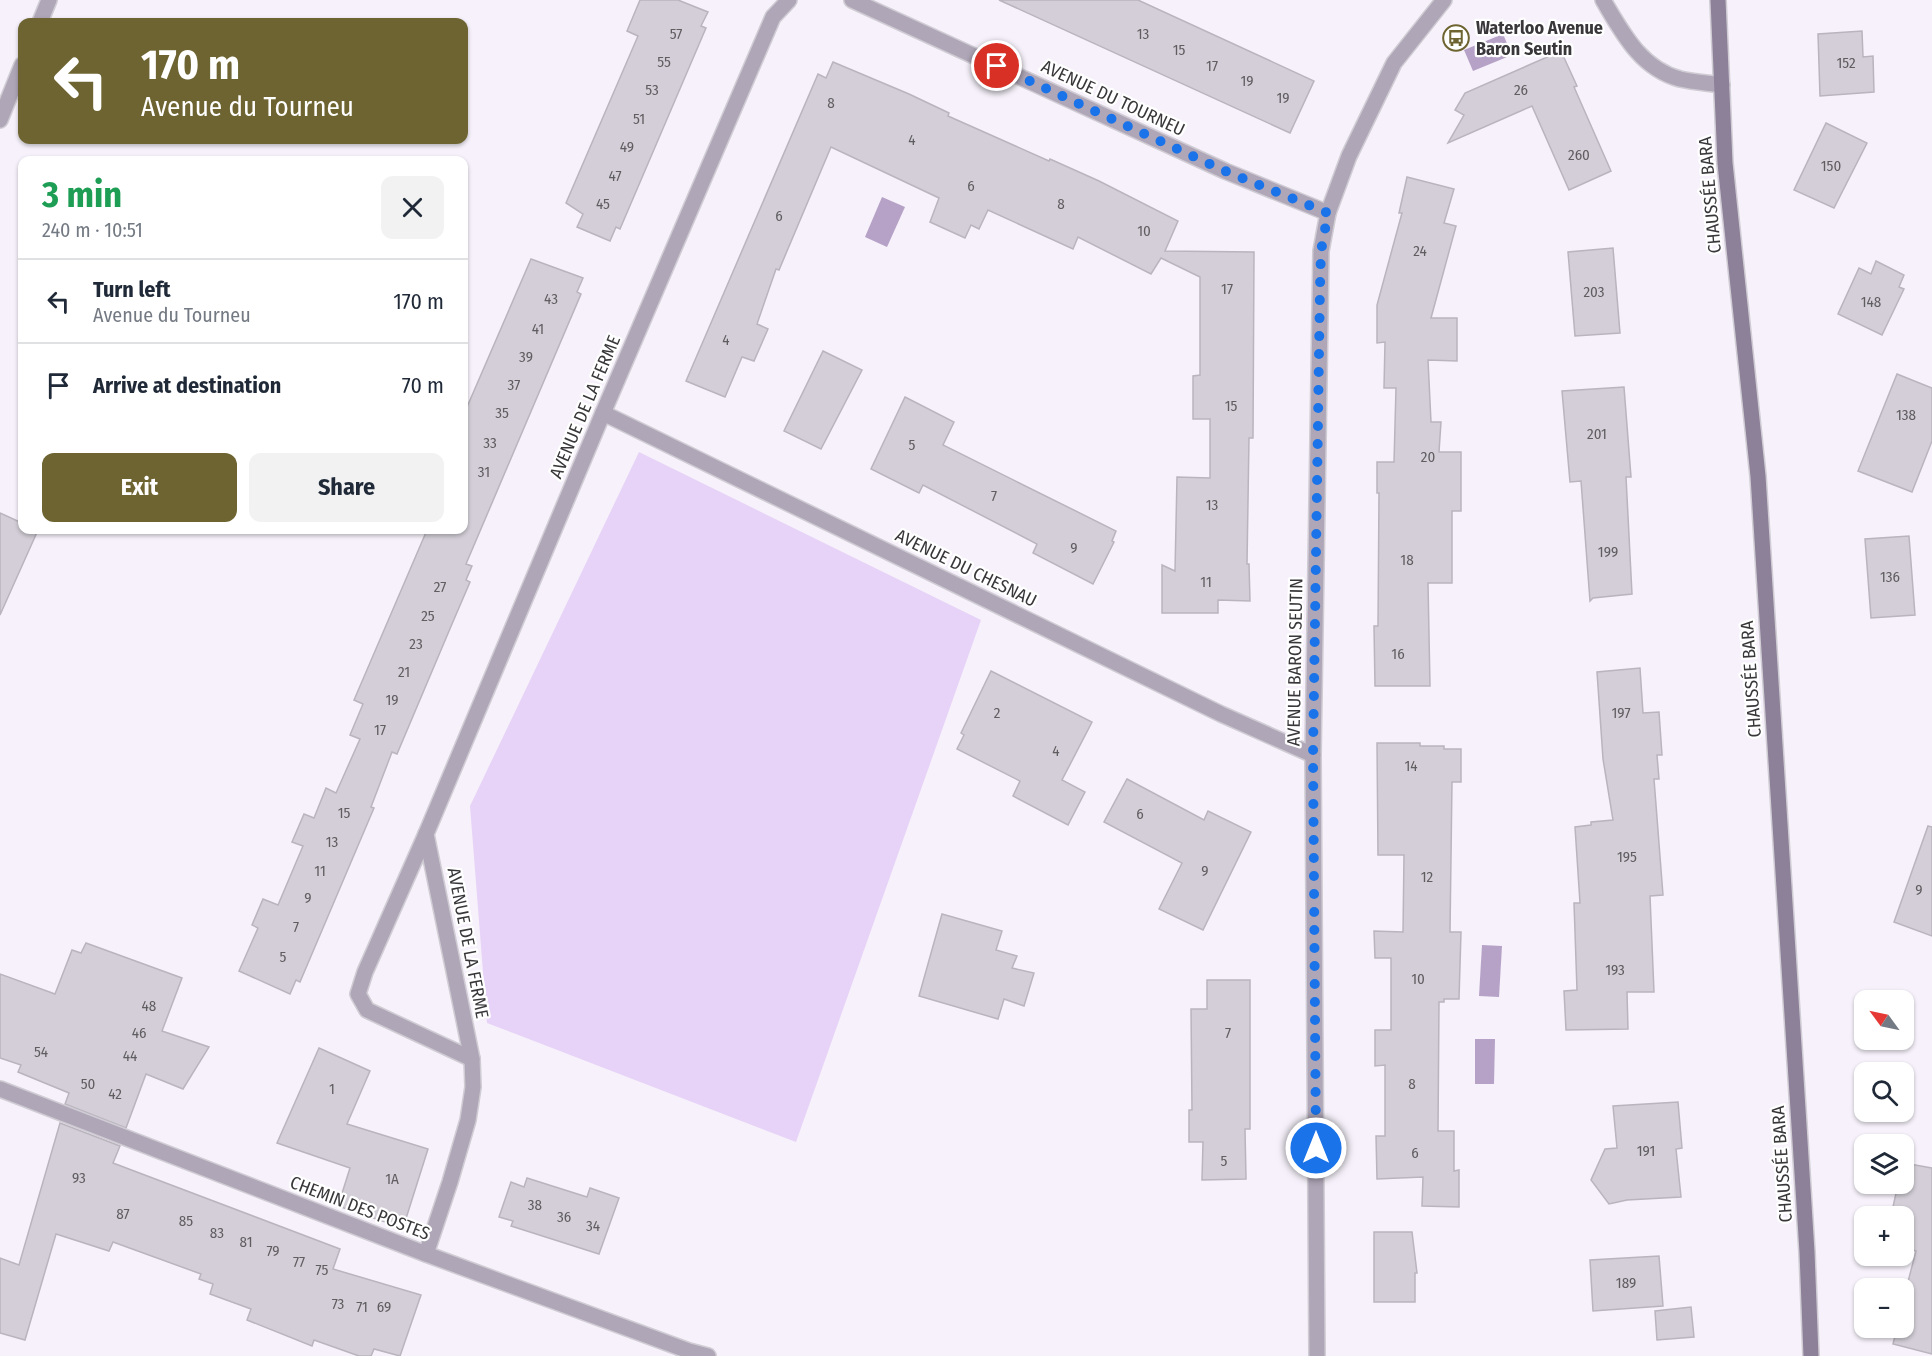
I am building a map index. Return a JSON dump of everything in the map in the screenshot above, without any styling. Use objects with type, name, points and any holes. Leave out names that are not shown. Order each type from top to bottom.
[{"type":"main road","name":"CHAUSSÉE BARA","points":[[1718,0],[1725,163],[1758,476],[1807,1252],[1811,1356]]},
{"type":"street","points":[[42,18],[49,0]]},
{"type":"street","name":"AVENUE DE LA FERME","points":[[472,1059],[367,1010],[358,994],[364,972],[426,834],[603,412],[773,17],[789,0]]},
{"type":"street","name":"AVENUE DU TOURNEU","points":[[852,0],[1225,171],[1328,213]]},
{"type":"street","name":"AVENUE BARON SEUTIN","points":[[1317,1356],[1313,755],[1321,251],[1328,213],[1349,156],[1394,63],[1444,0]]},
{"type":"street","points":[[1603,0],[1629,43],[1647,63],[1678,79],[1722,85]]},
{"type":"street","points":[[0,120],[18,75]]},
{"type":"street","name":"AVENUE DU CHESNAU","points":[[603,412],[1221,714],[1313,755]]},
{"type":"street","name":"AVENUE DE LA FERME","points":[[426,834],[472,1059],[473,1087],[468,1119],[426,1254]]},
{"type":"street","name":"CHEMIN DES POSTES","points":[[0,1089],[426,1254],[708,1356]]},
{"type":"shaded area","points":[[1503,34],[1512,55],[1473,71],[1464,50]]},
{"type":"shaded area","points":[[882,197],[905,207],[887,247],[865,237]]},
{"type":"shaded area","points":[[639,452],[981,620],[796,1142],[487,1023],[470,806]]},
{"type":"shaded area","points":[[1482,945],[1502,946],[1499,997],[1479,996]]},
{"type":"shaded area","points":[[1475,1039],[1495,1039],[1494,1084],[1475,1084]]},
{"type":"building","points":[[640,0],[678,0],[708,12],[701,26],[706,28],[620,229],[616,227],[610,241],[577,227],[583,214],[566,203],[638,36],[627,31]]},
{"type":"building","points":[[999,0],[1138,0],[1314,81],[1290,133]]},
{"type":"building","points":[[1862,31],[1863,57],[1873,56],[1874,92],[1820,96],[1818,34]]},
{"type":"building","points":[[1561,51],[1577,86],[1574,87],[1611,171],[1569,190],[1532,106],[1448,143],[1464,115],[1455,110],[1465,93]]},
{"type":"building","points":[[833,62],[909,94],[949,113],[948,116],[1099,181],[1178,221],[1165,251],[1254,252],[1253,438],[1249,438],[1247,564],[1249,564],[1250,601],[1218,600],[1218,613],[1162,613],[1162,565],[1175,571],[1177,477],[1210,478],[1210,419],[1193,419],[1193,376],[1200,375],[1200,277],[1161,258],[1151,274],[1078,237],[1073,249],[988,210],[979,229],[971,225],[965,238],[930,222],[939,198],[831,147],[779,270],[776,269],[757,324],[768,329],[754,361],[742,357],[725,397],[686,381],[818,74],[826,78]]},
{"type":"building","points":[[1826,123],[1867,143],[1834,208],[1794,190]]},
{"type":"building","points":[[1407,177],[1454,189],[1444,223],[1456,226],[1431,318],[1457,318],[1457,361],[1428,360],[1431,422],[1441,422],[1439,452],[1461,452],[1461,511],[1452,511],[1452,583],[1428,583],[1430,686],[1375,686],[1374,626],[1378,626],[1379,493],[1377,493],[1377,462],[1394,462],[1396,388],[1384,388],[1385,342],[1377,343],[1377,305],[1402,213],[1399,213]]},
{"type":"building","points":[[1613,248],[1620,333],[1575,336],[1568,252]]},
{"type":"building","points":[[531,259],[583,278],[577,292],[581,294],[466,564],[472,566],[466,580],[470,582],[397,754],[392,752],[371,807],[374,808],[300,982],[296,980],[290,994],[239,971],[258,928],[252,925],[263,899],[278,905],[303,846],[292,842],[304,814],[314,818],[326,788],[336,793],[360,739],[350,735],[363,704],[354,700],[425,534],[468,534],[468,405]]},
{"type":"building","points":[[1876,261],[1904,275],[1899,287],[1904,289],[1882,335],[1838,314],[1859,268],[1871,274]]},
{"type":"building","points":[[823,351],[862,370],[821,449],[784,431]]},
{"type":"building","points":[[1897,374],[1932,388],[1932,441],[1912,492],[1858,471]]},
{"type":"building","points":[[1624,387],[1631,477],[1626,477],[1632,594],[1593,598],[1590,601],[1581,481],[1570,482],[1562,391]]},
{"type":"building","points":[[905,397],[954,422],[943,445],[1116,531],[1112,541],[1114,542],[1093,584],[1033,553],[1037,544],[923,485],[919,493],[871,469]]},
{"type":"building","points":[[0,513],[18,521],[18,534],[36,534],[0,615]]},
{"type":"building","points":[[1909,536],[1915,615],[1871,618],[1865,539]]},
{"type":"building","points":[[1640,668],[1643,713],[1659,712],[1662,755],[1657,755],[1659,779],[1654,779],[1663,895],[1650,896],[1654,992],[1627,992],[1628,1029],[1566,1030],[1564,991],[1577,990],[1574,903],[1580,903],[1575,827],[1591,825],[1591,822],[1613,820],[1603,759],[1597,672]]},
{"type":"building","points":[[991,671],[1092,722],[1062,780],[1085,792],[1068,825],[1013,796],[1020,781],[957,749],[964,735],[961,733]]},
{"type":"building","points":[[1377,743],[1420,743],[1420,746],[1461,749],[1461,782],[1452,782],[1450,932],[1461,932],[1459,999],[1444,999],[1444,1002],[1439,1002],[1438,1131],[1454,1131],[1454,1171],[1459,1170],[1459,1207],[1422,1206],[1423,1177],[1377,1179],[1376,1136],[1385,1136],[1385,1065],[1375,1066],[1375,1030],[1391,1030],[1391,958],[1375,958],[1374,931],[1403,932],[1404,855],[1378,855]]},
{"type":"building","points":[[1127,779],[1204,820],[1208,811],[1251,832],[1203,930],[1159,909],[1182,863],[1104,822]]},
{"type":"building","points":[[1928,826],[1932,827],[1932,936],[1894,922]]},
{"type":"building","points":[[942,914],[1002,931],[996,950],[1017,956],[1012,968],[1034,973],[1024,1006],[1004,999],[998,1019],[919,996]]},
{"type":"building","points":[[86,943],[182,978],[162,1031],[209,1047],[183,1089],[146,1074],[126,1128],[65,1104],[69,1093],[18,1072],[21,1065],[0,1058],[0,974],[55,994],[72,950],[81,953]]},
{"type":"building","points":[[1207,980],[1250,980],[1250,1129],[1245,1129],[1246,1179],[1202,1180],[1203,1142],[1189,1142],[1189,1110],[1192,1110],[1191,1009],[1207,1009]]},
{"type":"building","points":[[319,1048],[370,1071],[347,1124],[428,1149],[403,1228],[338,1206],[350,1168],[277,1143]]},
{"type":"building","points":[[1678,1102],[1682,1148],[1676,1149],[1681,1197],[1627,1200],[1609,1204],[1591,1180],[1605,1149],[1617,1148],[1613,1106]]},
{"type":"building","points":[[60,1123],[120,1146],[113,1163],[340,1249],[333,1269],[421,1295],[400,1356],[374,1349],[371,1356],[359,1356],[314,1340],[312,1346],[247,1320],[251,1309],[210,1294],[213,1284],[199,1279],[201,1274],[113,1242],[109,1251],[56,1234],[25,1340],[0,1333],[0,1258],[19,1265]]},
{"type":"building","points":[[1914,1165],[1932,1168],[1932,1354],[1893,1344],[1894,1338],[1914,1338],[1914,1278],[1909,1278],[1914,1266],[1916,1251],[1914,1250],[1914,1206],[1893,1206],[1896,1194],[1914,1194]]},
{"type":"building","points":[[527,1178],[587,1197],[590,1188],[619,1198],[599,1254],[511,1226],[513,1221],[499,1217],[511,1182],[524,1187]]},
{"type":"building","points":[[1374,1232],[1412,1232],[1417,1273],[1415,1273],[1415,1302],[1374,1302]]},
{"type":"building","points":[[1659,1256],[1663,1306],[1593,1311],[1590,1260]]},
{"type":"building","points":[[1691,1307],[1694,1337],[1657,1340],[1655,1311]]},
{"type":"place","name":"Waterloo Avenue Baron Seutin","points":[[1456,38]]},
{"type":"route","points":[[997,66],[1225,171],[1328,213],[1321,251],[1320,287],[1313,755],[1316,1148]]}]
